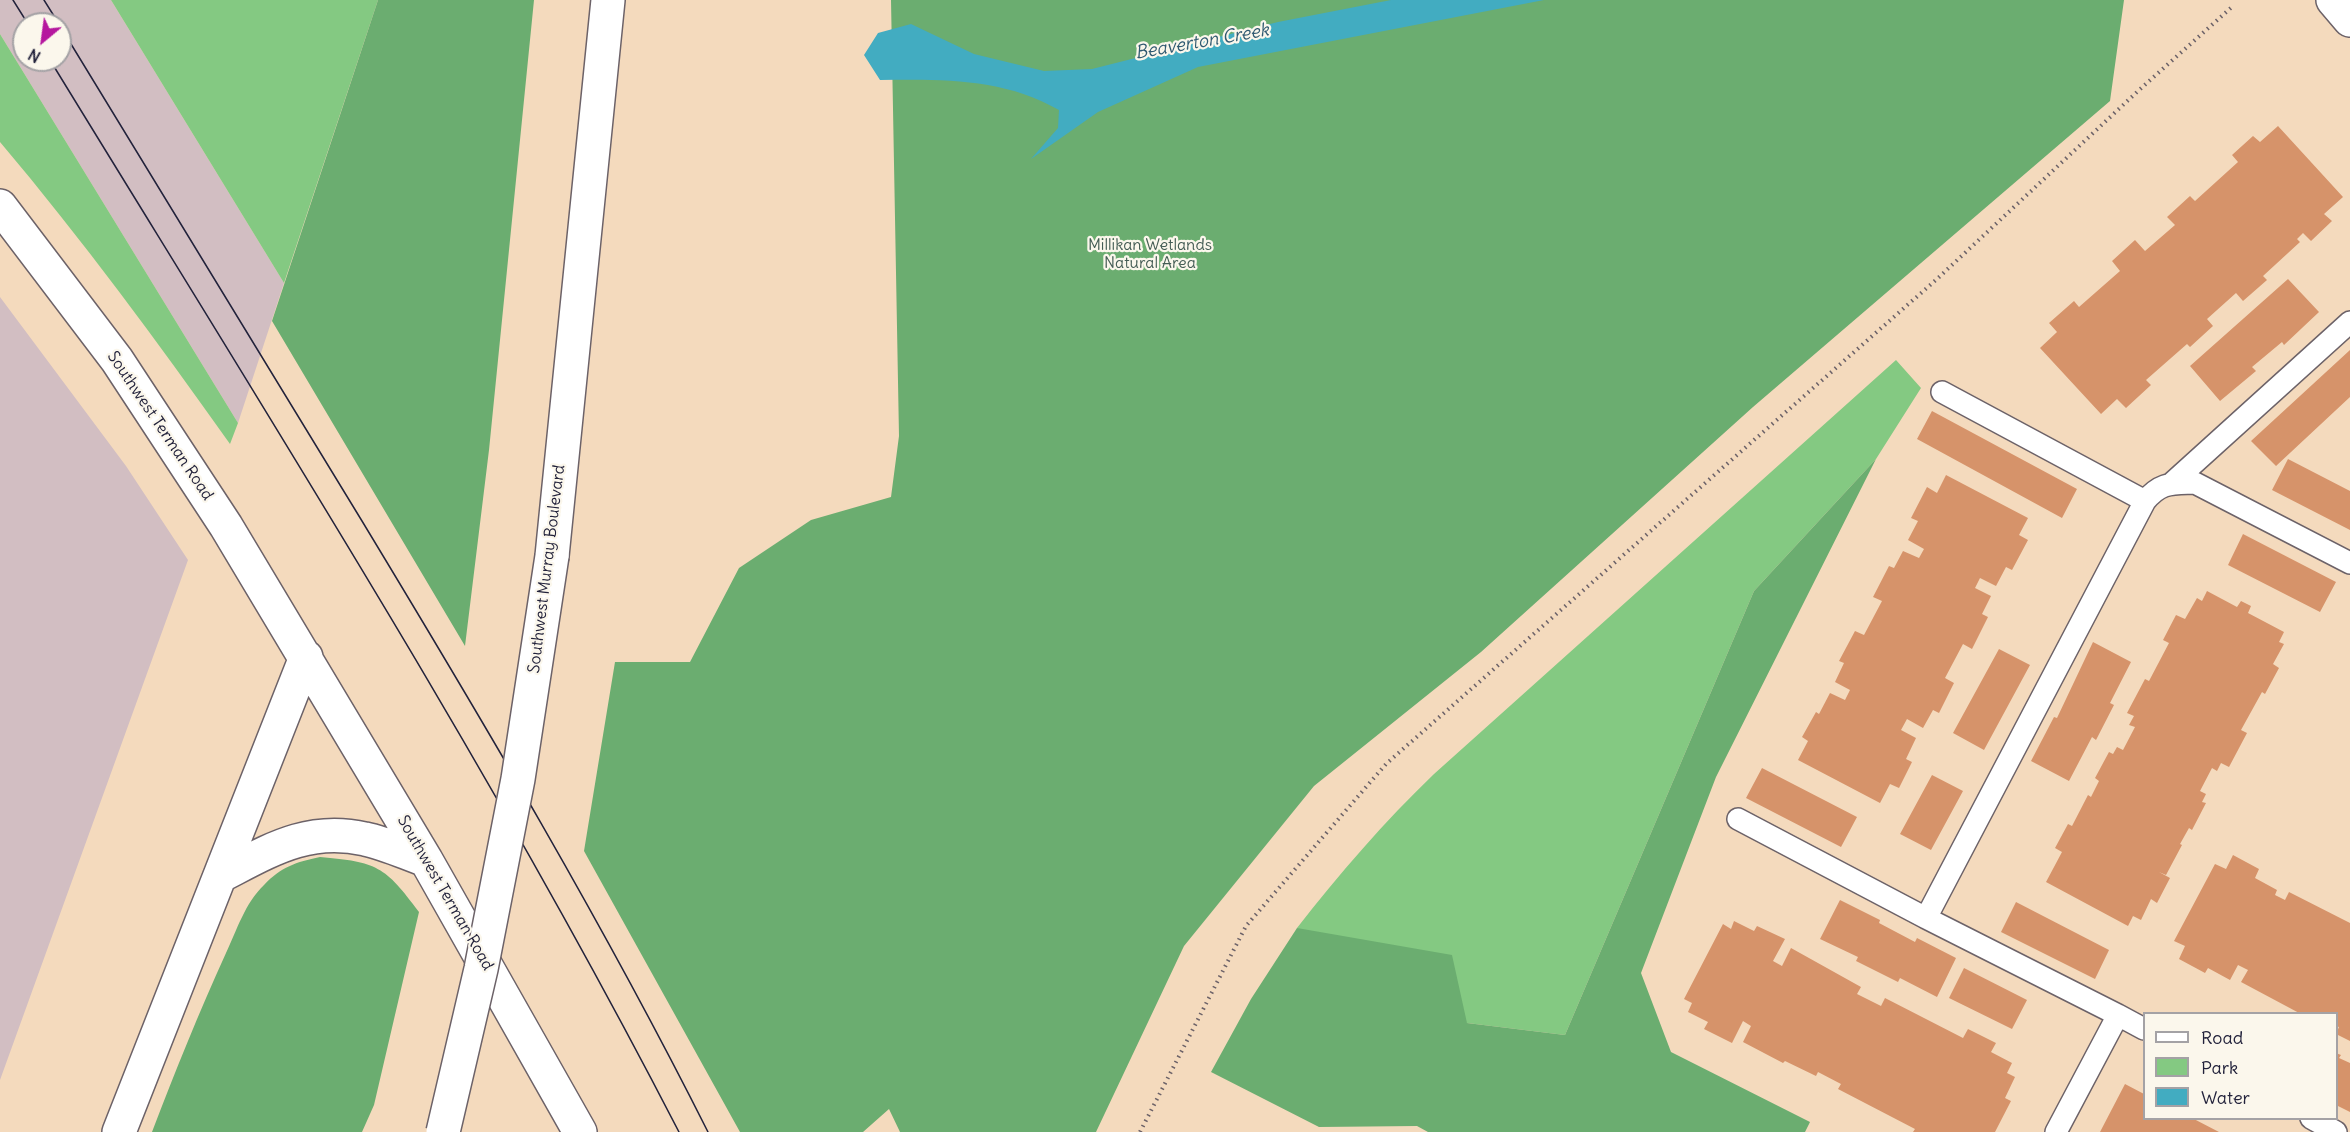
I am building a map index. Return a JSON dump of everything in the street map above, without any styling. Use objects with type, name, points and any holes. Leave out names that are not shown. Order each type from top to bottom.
[{"type":"street","name":"Southwest Murray Boulevard","points":[[443,1132],[481,969],[516,790],[552,556],[608,0]]},
{"type":"street","points":[[2333,0],[2350,20]]},
{"type":"street","name":"Southwest Terman Road","points":[[0,206],[117,360],[226,526],[426,860],[580,1132]]},
{"type":"street","points":[[119,1132],[306,657]]},
{"type":"street","points":[[220,876],[273,849],[308,836],[365,839],[426,860]]},
{"type":"lane","points":[[2171,484],[2350,322]]},
{"type":"lane","points":[[1942,392],[2145,501]]},
{"type":"lane","points":[[1926,918],[2145,501],[2155,489],[2171,484],[2194,483],[2350,563]]},
{"type":"lane","points":[[1738,819],[2143,1028]]},
{"type":"lane","points":[[2056,1132],[2118,1015]]},
{"type":"lane","points":[[2313,1120],[2336,1132]]},
{"type":"path","points":[[1140,1132],[1246,926],[1386,764],[1937,279],[2137,92],[2233,6]]},
{"type":"shaded area","points":[[0,0],[111,0],[284,283],[238,423],[23,72],[72,72],[72,12],[12,12],[12,54],[0,34]]},
{"type":"shaded area","points":[[0,297],[126,466],[188,560],[0,1080]]},
{"type":"green space","points":[[111,0],[378,0],[284,283]]},
{"type":"green space","points":[[378,0],[534,0],[489,450],[465,646],[272,321]]},
{"type":"green space","name":"Millikan Wetlands Natural Area","points":[[891,0],[2124,0],[2110,101],[1753,407],[1481,652],[1314,786],[1184,946],[1096,1132],[900,1132],[889,1109],[863,1132],[740,1132],[584,851],[615,662],[690,662],[739,568],[811,520],[891,497],[899,436]]},
{"type":"green space","points":[[0,34],[12,54],[12,72],[23,72],[238,423],[230,444],[118,291],[0,142]]},
{"type":"green space","points":[[1896,360],[1921,388],[1876,459],[1754,591],[1565,1035],[1467,1023],[1297,928],[1363,848],[1434,774]]},
{"type":"green space","points":[[1876,459],[1716,777],[1641,973],[1671,1052],[1810,1122],[1805,1132],[1428,1132],[1417,1126],[1319,1127],[1211,1072],[1251,999],[1297,928],[1452,955],[1467,1023],[1565,1035],[1754,591]]},
{"type":"green space","points":[[320,857],[355,861],[378,869],[397,885],[419,912],[374,1105],[362,1132],[152,1132],[206,997],[252,900],[270,879],[283,870],[296,863]]},
{"type":"water","name":"Beaverton Creek","points":[[1391,0],[1544,0],[1198,67],[1098,112],[1031,159],[1058,128],[1059,110],[1038,99],[995,86],[949,81],[880,80],[864,55],[878,33],[911,24],[974,54],[1044,71],[1092,69],[1278,22]]},
{"type":"building","points":[[2278,126],[2343,197],[2324,214],[2332,221],[2311,241],[2303,233],[2297,239],[2300,242],[2263,276],[2267,280],[2243,301],[2236,293],[2207,319],[2213,326],[2190,347],[2187,344],[2146,380],[2151,385],[2126,408],[2117,399],[2101,414],[2040,348],[2057,332],[2049,323],[2074,301],[2079,307],[2120,271],[2112,261],[2135,240],[2145,251],[2175,225],[2167,217],[2190,196],[2195,201],[2238,162],[2232,155],[2253,136],[2260,142]]},
{"type":"building","points":[[2288,279],[2319,312],[2284,345],[2282,342],[2252,367],[2256,371],[2220,401],[2190,366]]},
{"type":"building","points":[[2350,350],[2350,397],[2276,466],[2251,441]]},
{"type":"building","points":[[1932,411],[2077,489],[2062,518],[1917,439]]},
{"type":"building","points":[[2288,459],[2350,491],[2350,530],[2272,490]]},
{"type":"building","points":[[1946,475],[2028,518],[2019,535],[2028,540],[2012,570],[2006,567],[1996,586],[1980,578],[1975,588],[1991,596],[1982,614],[1988,617],[1972,649],[1963,644],[1945,678],[1954,683],[1939,713],[1933,710],[1923,728],[1907,719],[1901,730],[1916,738],[1906,759],[1912,762],[1899,788],[1890,784],[1880,803],[1798,760],[1808,741],[1802,737],[1816,712],[1819,714],[1830,693],[1845,700],[1850,690],[1835,682],[1844,663],[1839,661],[1855,631],[1864,635],[1882,601],[1873,597],[1889,566],[1894,568],[1903,551],[1919,558],[1924,549],[1908,540],[1918,521],[1911,518],[1927,487],[1937,493]]},
{"type":"building","points":[[2243,534],[2336,582],[2320,612],[2228,565]]},
{"type":"building","points":[[2207,591],[2237,607],[2241,601],[2251,606],[2248,613],[2284,632],[2279,642],[2284,644],[2273,664],[2279,668],[2265,694],[2262,692],[2241,730],[2247,733],[2229,767],[2221,763],[2217,771],[2212,768],[2200,791],[2206,794],[2202,802],[2206,803],[2192,830],[2189,828],[2180,844],[2182,845],[2166,875],[2159,872],[2170,878],[2157,903],[2151,899],[2141,920],[2133,916],[2128,926],[2046,882],[2062,852],[2055,848],[2068,824],[2072,826],[2088,795],[2091,797],[2099,781],[2095,778],[2109,752],[2113,754],[2117,747],[2123,750],[2135,727],[2129,725],[2134,716],[2127,713],[2145,679],[2149,681],[2169,643],[2163,640],[2176,615],[2185,619],[2197,598],[2202,601]]},
{"type":"building","points":[[2093,642],[2131,662],[2110,703],[2114,705],[2096,740],[2092,737],[2069,781],[2031,761],[2054,717],[2057,718]]},
{"type":"building","points":[[1999,649],[2030,665],[1984,750],[1953,733]]},
{"type":"building","points":[[1762,768],[1857,817],[1841,847],[1746,798]]},
{"type":"building","points":[[1932,775],[1963,791],[1931,850],[1900,834]]},
{"type":"building","points":[[2233,855],[2259,869],[2255,878],[2277,890],[2275,895],[2285,900],[2289,892],[2350,923],[2350,1041],[2338,1035],[2338,1012],[2297,1012],[2241,982],[2248,970],[2238,965],[2230,980],[2208,968],[2205,973],[2179,959],[2185,946],[2174,941],[2215,864],[2226,869]]},
{"type":"building","points":[[1840,900],[1880,920],[1879,923],[1915,942],[1917,938],[1956,958],[1937,997],[1900,978],[1898,982],[1856,961],[1858,957],[1820,939]]},
{"type":"building","points":[[2016,902],[2109,950],[2095,979],[2001,932]]},
{"type":"building","points":[[1734,921],[1754,931],[1757,926],[1785,939],[1773,961],[1782,966],[1791,948],[1861,987],[1857,994],[1881,1006],[1885,998],[1963,1038],[1968,1029],[1996,1043],[1991,1052],[2012,1063],[2007,1073],[2015,1077],[2005,1098],[2011,1101],[1995,1132],[1913,1132],[1915,1129],[1838,1089],[1841,1084],[1818,1072],[1816,1076],[1785,1061],[1783,1063],[1743,1042],[1751,1026],[1743,1021],[1732,1043],[1704,1029],[1708,1022],[1688,1012],[1692,1003],[1684,999],[1723,924],[1731,929]]},
{"type":"building","points":[[1964,968],[2027,1000],[2012,1029],[1949,998]]},
{"type":"building","points":[[2338,1054],[2341,1055],[2339,1058],[2350,1063],[2350,1112],[2338,1106]]},
{"type":"building","points":[[2125,1084],[2143,1093],[2143,1120],[2196,1120],[2219,1132],[2100,1132]]},
{"type":"tram line","points":[[13,0],[20,12]]},
{"type":"tram line","points":[[44,0],[52,12]]},
{"type":"tram line","points":[[72,46],[497,747],[627,976],[708,1132]]},
{"type":"tram line","points":[[57,72],[294,457],[453,724],[531,858],[679,1132]]}]
